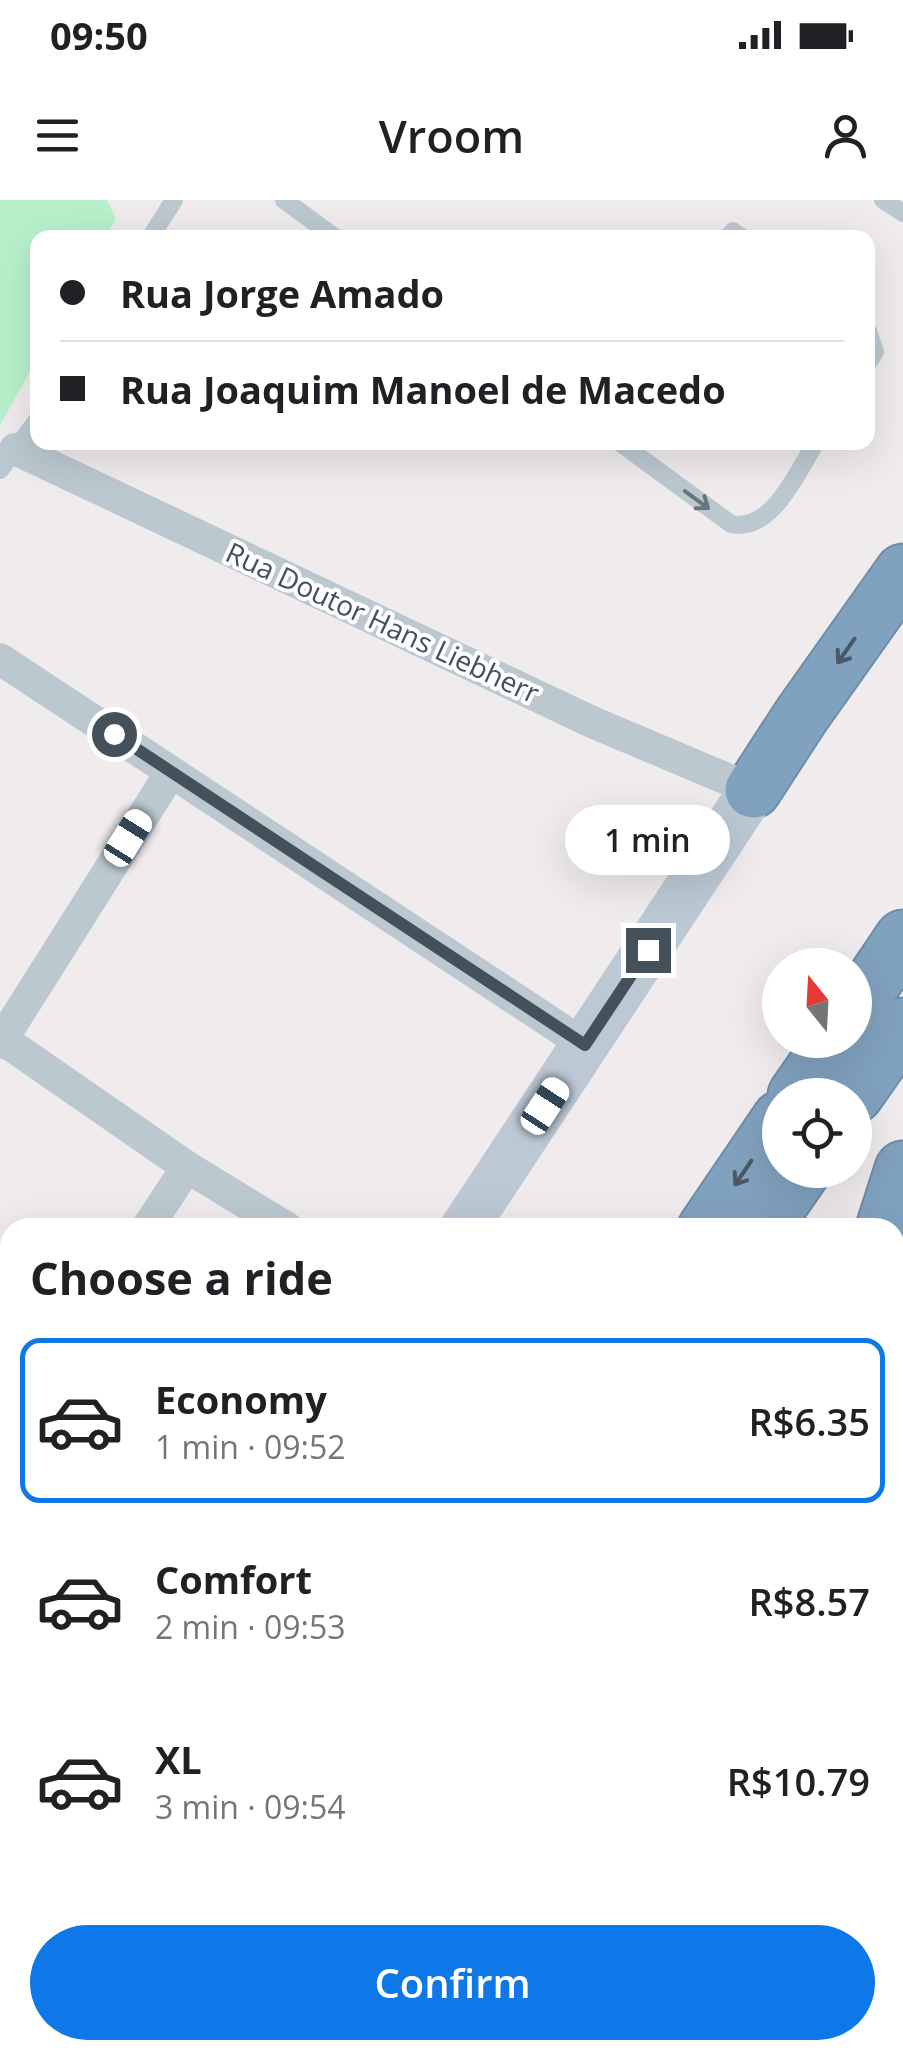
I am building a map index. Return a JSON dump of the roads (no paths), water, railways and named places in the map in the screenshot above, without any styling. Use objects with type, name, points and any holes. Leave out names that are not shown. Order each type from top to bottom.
[{"type":"highway","points":[[753,790],[903,572]]},
{"type":"highway","points":[[872,984],[903,938]]},
{"type":"highway","points":[[867,1078],[903,1026]]},
{"type":"highway","points":[[713,1218],[762,1146]]},
{"type":"highway","points":[[887,1218],[903,1169]]},
{"type":"highway","points":[[770,1218],[791,1188]]},
{"type":"street","name":"Rua Doutor Hans Liebherr","points":[[8,459],[592,722],[753,790]]},
{"type":"street","points":[[0,659],[585,1045]]},
{"type":"street","points":[[171,772],[1,1041],[187,1167],[271,1218]]},
{"type":"street","points":[[471,1218],[753,790]]},
{"type":"street","points":[[154,1218],[187,1167]]},
{"type":"lane","points":[[155,230],[174,200]]},
{"type":"lane","points":[[284,200],[325,230]]},
{"type":"lane","points":[[883,200],[903,214]]},
{"type":"lane","points":[[8,459],[30,430]]},
{"type":"lane","points":[[630,450],[731,524],[743,527],[756,522],[777,503],[811,450]]}]
